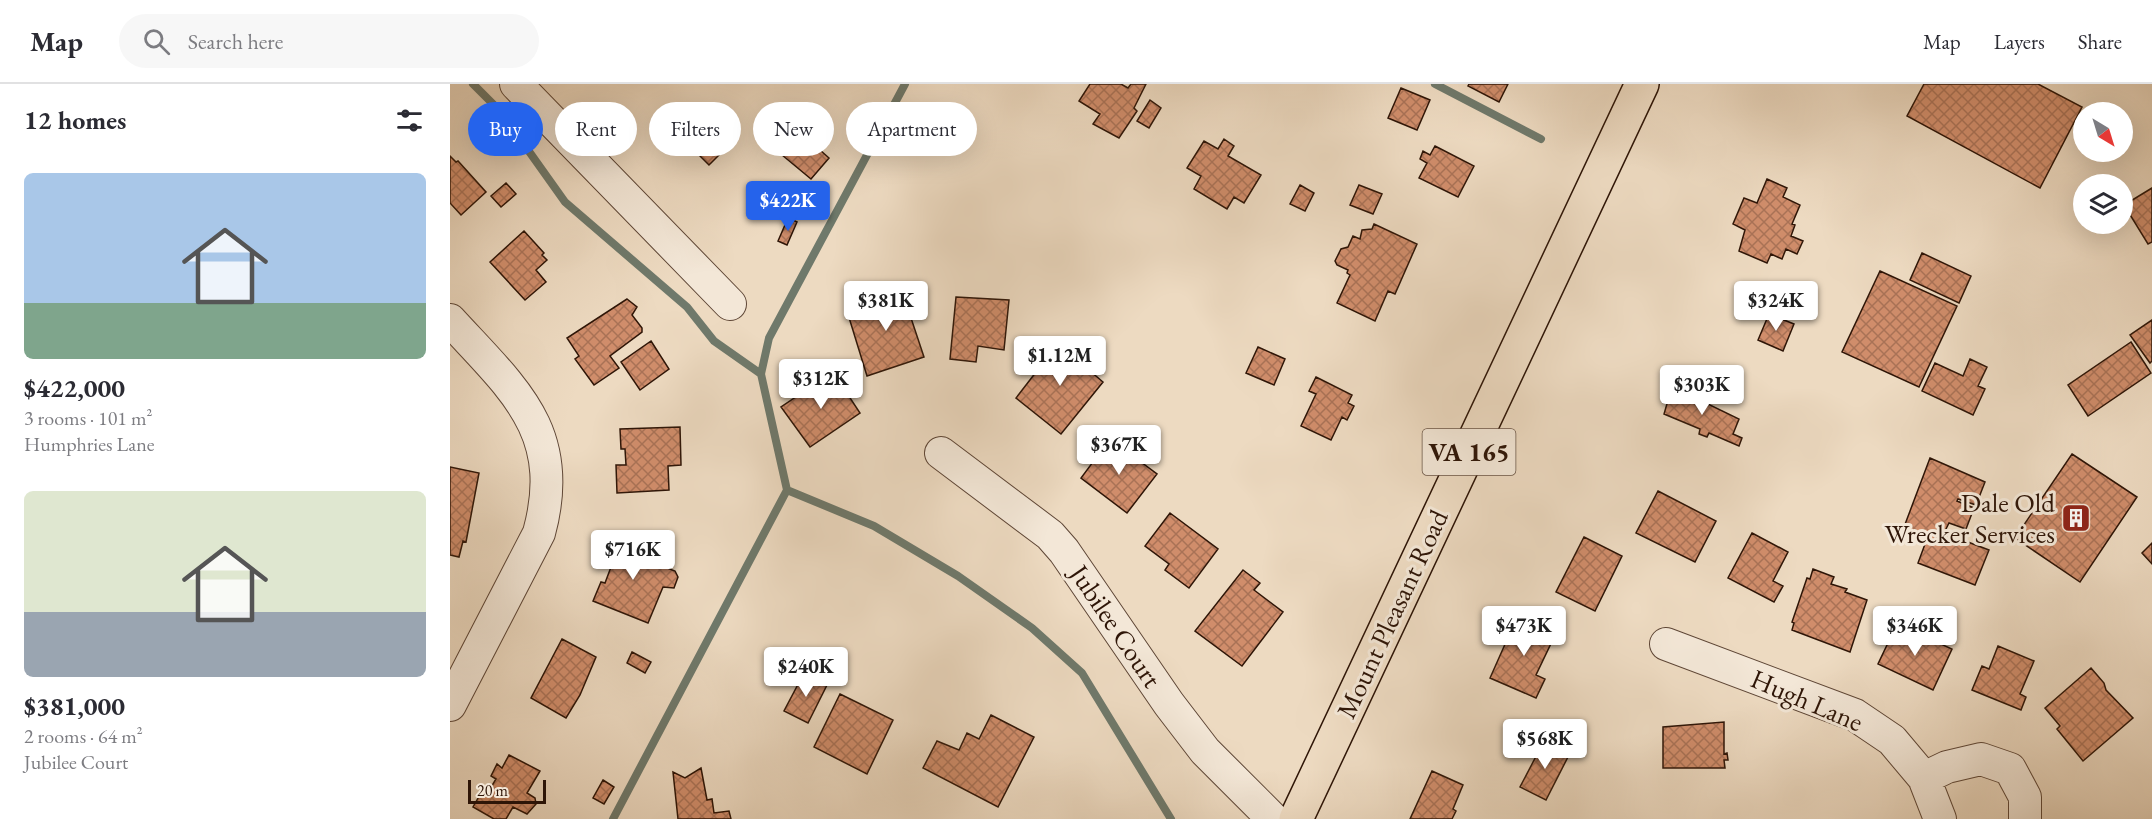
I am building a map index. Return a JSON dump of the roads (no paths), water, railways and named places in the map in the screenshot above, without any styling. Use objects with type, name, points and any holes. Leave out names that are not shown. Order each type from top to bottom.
[{"type":"highway","name":"Mount Pleasant Road","points":[[1296,819],[1642,84]]},
{"type":"street","points":[[516,84],[621,189],[730,304]]},
{"type":"street","points":[[450,320],[517,392],[541,440],[546,480],[545,511],[539,533],[450,705]]},
{"type":"street","name":"Jubilee Court","points":[[941,453],[1050,535],[1069,558],[1169,704],[1205,751],[1273,819]]},
{"type":"street","name":"Hugh Lane","points":[[1666,644],[1855,715],[1892,740],[1924,778],[1940,819]]},
{"type":"street","points":[[1924,778],[1947,767],[1981,759],[2010,769],[2025,796],[2025,819]]},
{"type":"waterway","points":[[473,84],[501,112],[565,202],[687,307],[714,341],[761,374]]},
{"type":"waterway","points":[[613,819],[787,490],[761,374],[769,338],[905,84]]},
{"type":"waterway","points":[[1435,84],[1541,139]]},
{"type":"waterway","points":[[787,490],[874,526],[958,576],[1032,628],[1082,673],[1171,819]]},
{"type":"place","name":"Dale Old Wrecker Services","points":[[2076,518]]}]
